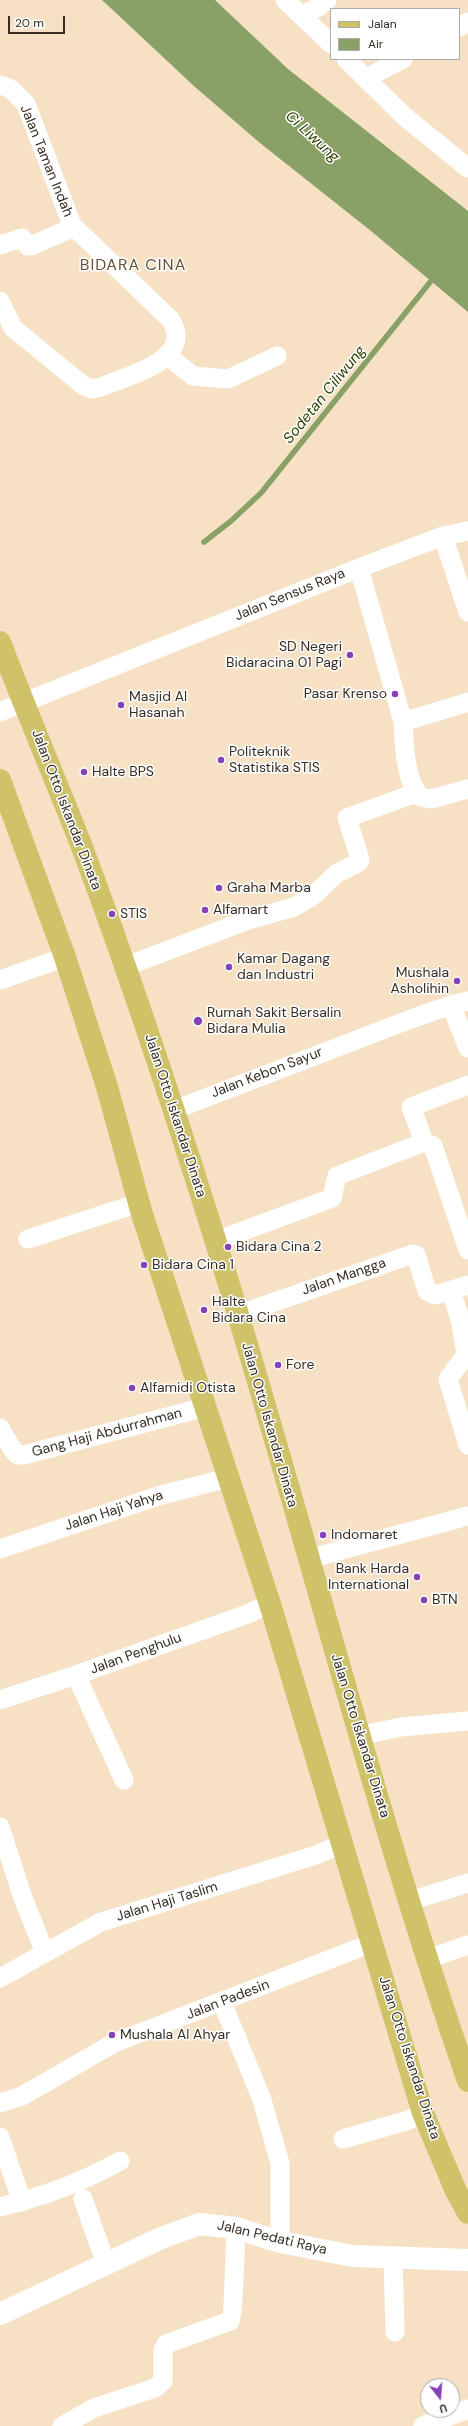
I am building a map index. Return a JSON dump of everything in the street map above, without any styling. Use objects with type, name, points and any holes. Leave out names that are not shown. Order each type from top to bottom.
[{"type":"main road","name":"Jalan Otto Iskandar Dinata","points":[[0,642],[5,672],[24,703],[82,848],[174,1110],[216,1241],[358,1736],[468,2081]]},
{"type":"main road","name":"Jalan Otto Iskandar Dinata","points":[[0,780],[65,957],[107,1087],[138,1203],[270,1604],[424,2113],[455,2189],[468,2213]]},
{"type":"street","points":[[285,0],[330,43]]},
{"type":"street","points":[[302,15],[317,8],[327,0]]},
{"type":"street","points":[[347,60],[406,117],[468,168]]},
{"type":"street","points":[[366,78],[401,60]]},
{"type":"street","name":"Jalan Taman Indah","points":[[0,85],[11,89],[26,104],[74,227],[170,319],[177,334],[176,343],[168,356]]},
{"type":"street","points":[[0,245],[22,238],[28,246],[31,246],[74,227]]},
{"type":"street","points":[[0,301],[7,331],[84,386],[92,389],[101,387],[152,366],[168,356],[193,376],[228,379],[277,356]]},
{"type":"street","points":[[359,568],[443,536],[468,531]]},
{"type":"street","points":[[443,536],[468,612]]},
{"type":"street","name":"Jalan Sensus Raya","points":[[0,712],[359,568],[403,722],[405,749],[413,786],[418,795]]},
{"type":"street","points":[[403,722],[468,702]]},
{"type":"street","points":[[124,967],[248,920],[294,907],[314,895],[336,874],[359,862],[360,859],[347,818],[418,795],[431,799],[467,792]]},
{"type":"street","points":[[0,980],[65,957]]},
{"type":"street","name":"Jalan Kebon Sayur","points":[[174,1110],[459,1003],[468,1048]]},
{"type":"street","points":[[468,1085],[412,1104],[411,1110],[424,1142],[433,1146],[468,1250]]},
{"type":"street","points":[[216,1241],[332,1198],[337,1176],[424,1142]]},
{"type":"street","points":[[28,1239],[138,1203]]},
{"type":"street","name":"Jalan Mangga","points":[[237,1315],[413,1254],[416,1255],[427,1291],[435,1295],[460,1287]]},
{"type":"street","points":[[460,1287],[461,1323],[466,1355],[448,1379],[468,1445]]},
{"type":"street","name":"Gang Haji Abdurrahman","points":[[0,1428],[12,1450],[18,1455],[24,1455],[205,1407]]},
{"type":"street","name":"Jalan Haji Yahya","points":[[0,1549],[158,1496],[228,1478]]},
{"type":"street","points":[[308,1559],[468,1516]]},
{"type":"street","name":"Jalan Penghulu","points":[[0,1700],[76,1675],[245,1615],[270,1604]]},
{"type":"street","points":[[76,1675],[124,1780]]},
{"type":"street","points":[[358,1736],[401,1727],[468,1721]]},
{"type":"street","points":[[0,1827],[23,1898],[45,1953]]},
{"type":"street","name":"Jalan Haji Taslim","points":[[0,1978],[101,1922],[316,1855],[342,1844]]},
{"type":"street","points":[[410,1901],[468,1883]]},
{"type":"street","name":"Jalan Padesin","points":[[0,2103],[22,2096],[114,2043],[372,1943]]},
{"type":"street","points":[[428,1959],[468,1946]]},
{"type":"street","points":[[222,2002],[262,2100],[280,2163],[280,2242]]},
{"type":"street","points":[[342,2139],[409,2120],[424,2113]]},
{"type":"street","points":[[0,2137],[22,2202]]},
{"type":"street","points":[[0,2207],[22,2202],[83,2180],[120,2161]]},
{"type":"street","points":[[83,2200],[106,2264]]},
{"type":"street","name":"Jalan Pedati Raya","points":[[0,2311],[159,2239],[199,2224],[236,2228],[280,2242],[353,2256],[468,2260]]},
{"type":"street","points":[[62,2426],[94,2408],[160,2384],[163,2381],[162,2350],[166,2344],[230,2321],[233,2312],[232,2285],[236,2228]]},
{"type":"street","points":[[393,2258],[395,2332]]},
{"type":"street","points":[[423,2426],[468,2409]]},
{"type":"water","name":"Ci Liwung","points":[[102,0],[215,0],[288,69],[468,211],[468,312],[371,231],[260,143],[195,87]]},
{"type":"waterway","name":"Sodetan Ciliwung","points":[[204,542],[231,521],[261,493],[435,276]]},
{"type":"place","name":"SD Negeri Bidaracina 01 Pagi","points":[[350,655]]},
{"type":"place","name":"Pasar Krenso","points":[[395,694]]},
{"type":"place","name":"Masjid Al Hasanah","points":[[121,705]]},
{"type":"place","name":"Politeknik Statistika STIS","points":[[221,760]]},
{"type":"place","name":"Halte BPS","points":[[84,772]]},
{"type":"place","name":"Graha Marba","points":[[219,888]]},
{"type":"place","name":"Alfamart","points":[[205,910]]},
{"type":"place","name":"STIS","points":[[112,914]]},
{"type":"place","name":"Kamar Dagang dan Industri","points":[[229,967]]},
{"type":"place","name":"Mushala Asholihin","points":[[457,981]]},
{"type":"place","name":"Rumah Sakit Bersalin Bidara Mulia","points":[[198,1021]]},
{"type":"place","name":"Bidara Cina 2","points":[[228,1247]]},
{"type":"place","name":"Bidara Cina 1","points":[[144,1265]]},
{"type":"place","name":"Halte Bidara Cina","points":[[204,1310]]},
{"type":"place","name":"Fore","points":[[278,1365]]},
{"type":"place","name":"Alfamidi Otista","points":[[132,1388]]},
{"type":"place","name":"Indomaret","points":[[323,1535]]},
{"type":"place","name":"Bank Harda International","points":[[417,1577]]},
{"type":"place","name":"BTN","points":[[424,1600]]},
{"type":"place","name":"Mushala Al Ahyar","points":[[112,2035]]},
{"type":"district","name":"BIDARA CINA","points":[[133,266]]}]
